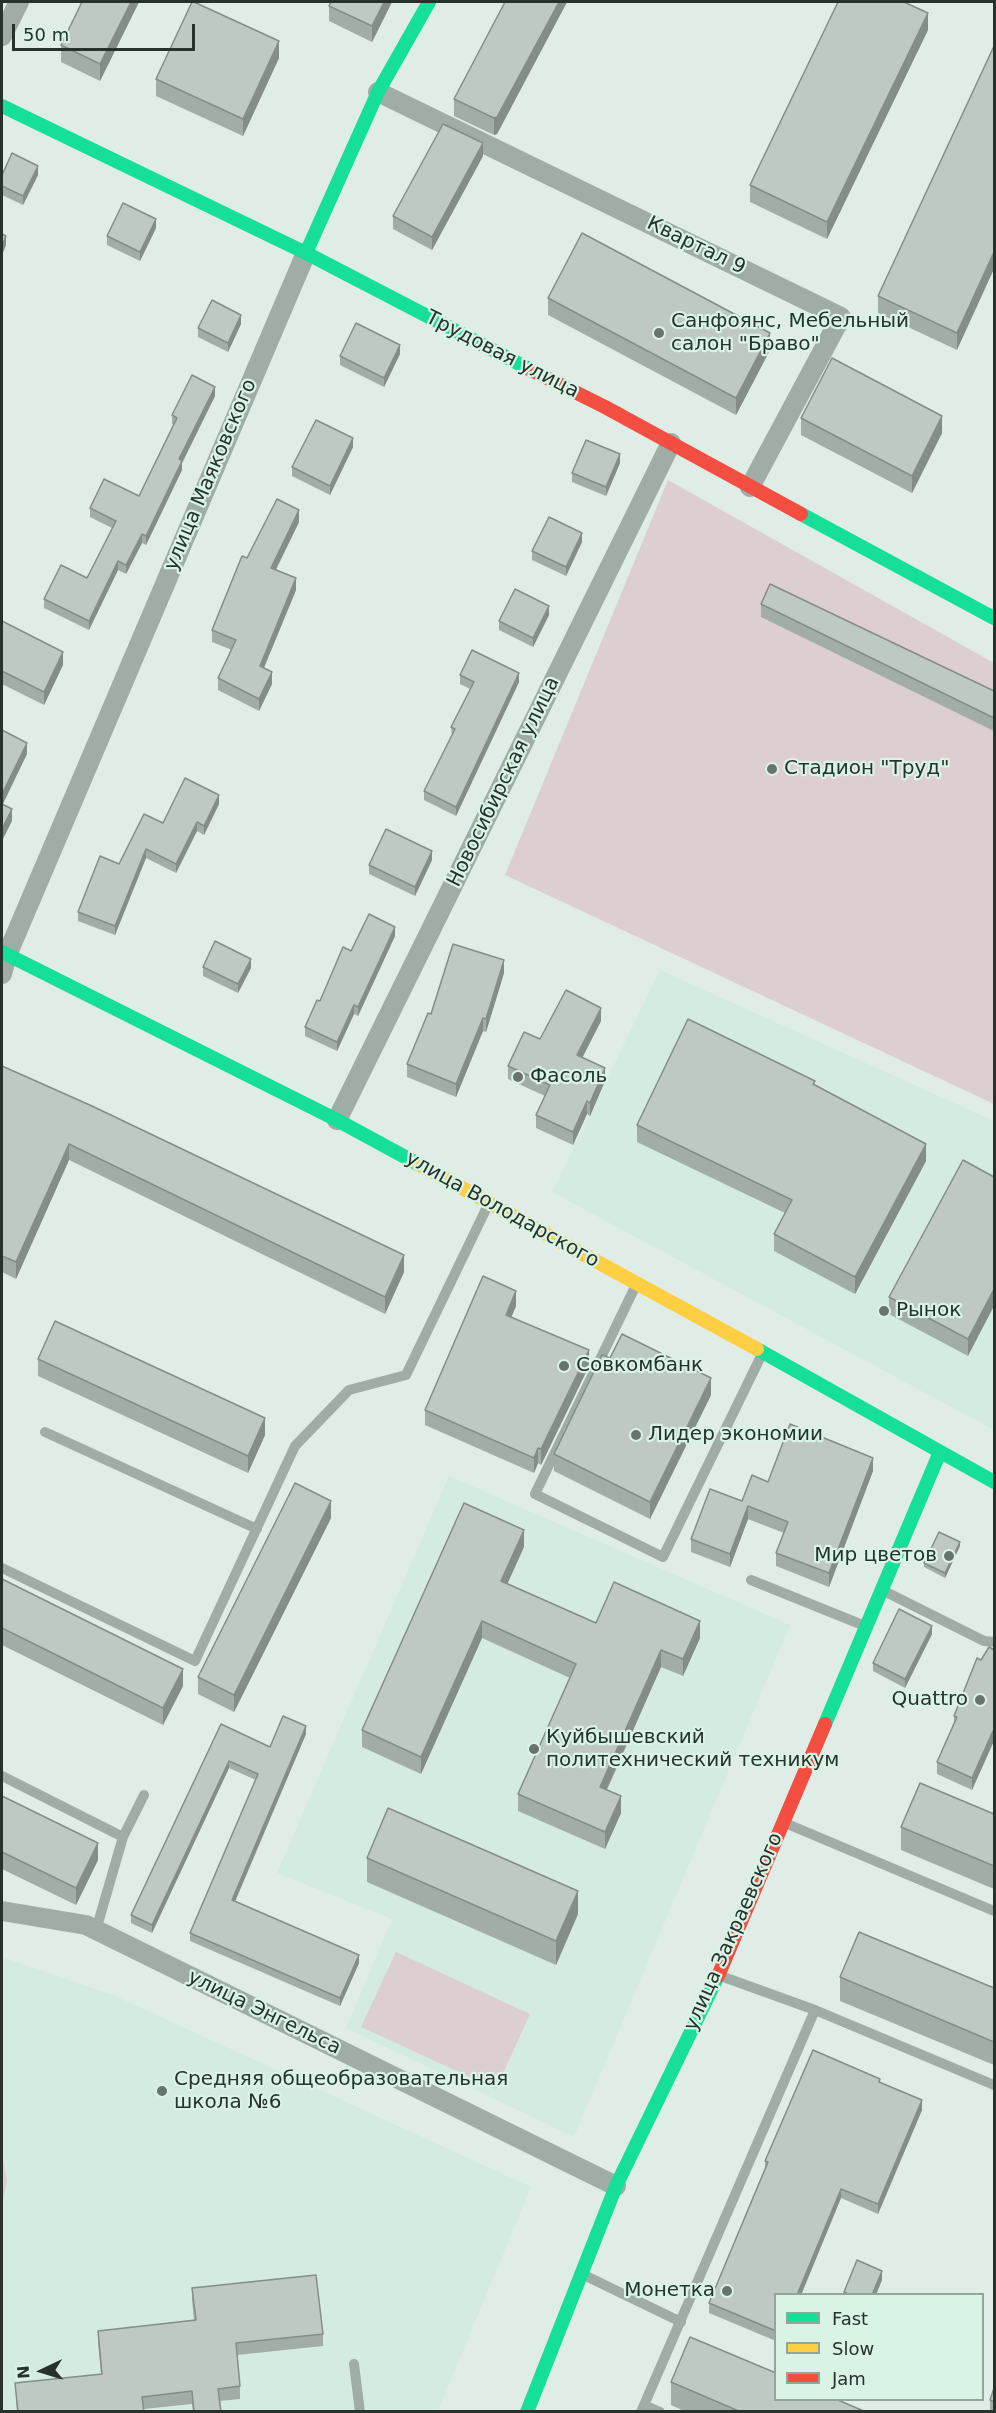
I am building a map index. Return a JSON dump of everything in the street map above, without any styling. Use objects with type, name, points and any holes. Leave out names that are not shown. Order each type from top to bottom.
[{"type":"street","points":[[2,36],[20,2]]},
{"type":"street","name":"улица Маяковского","points":[[2,974],[4,954],[306,253],[378,92],[429,2]]},
{"type":"street","name":"Квартал 9","points":[[378,92],[841,317],[750,487]]},
{"type":"street","name":"Трудовая улица","points":[[2,106],[306,253],[454,331],[606,407],[989,615]]},
{"type":"street","name":"Новосибирская улица","points":[[337,1120],[671,443]]},
{"type":"street","points":[[989,615],[994,595]]},
{"type":"street","name":"улица Володарского","points":[[4,954],[337,1120],[763,1352],[994,1482]]},
{"type":"street","name":"улица Закраевского","points":[[526,2412],[616,2186],[718,1975],[940,1452]]},
{"type":"street","name":"улица Энгельса","points":[[2,1911],[86,1925],[616,2186]]},
{"type":"lane","points":[[2,1568],[195,1661],[295,1446],[349,1390],[406,1375],[489,1202]]},
{"type":"lane","points":[[637,1284],[535,1494],[663,1557],[763,1352]]},
{"type":"lane","points":[[45,1432],[256,1528]]},
{"type":"lane","points":[[751,1580],[865,1626]]},
{"type":"lane","points":[[881,1589],[984,1641],[994,1642]]},
{"type":"lane","points":[[2,1776],[123,1837]]},
{"type":"lane","points":[[96,1930],[123,1837],[144,1795]]},
{"type":"lane","points":[[782,1822],[994,1911]]},
{"type":"lane","points":[[718,1975],[815,2010],[994,2085]]},
{"type":"lane","points":[[660,2412],[643,2408],[815,2010]]},
{"type":"lane","points":[[580,2274],[681,2322]]},
{"type":"lane","points":[[354,2364],[360,2412]]},
{"type":"shaded area","name":"Стадион \"Труд\"","points":[[668,480],[994,663],[994,1104],[505,875]]},
{"type":"shaded area","name":"Рынок","points":[[660,970],[994,1121],[994,1430],[552,1192]]},
{"type":"shaded area","name":"Куйбышевский политехнический техникум","points":[[449,1476],[790,1625],[574,2137],[346,2028],[392,1919],[277,1873]]},
{"type":"shaded area","points":[[396,1952],[530,2014],[496,2089],[361,2027]]},
{"type":"shaded area","name":"Средняя общеобразовательная школа №6","points":[[2,1957],[113,1995],[531,2187],[438,2411],[2,2412]]},
{"type":"shaded area","points":[[2,2155],[7,2181],[2,2205]]},
{"type":"building","points":[[82,2],[131,2],[100,64],[61,45]]},
{"type":"building","points":[[192,2],[279,41],[243,119],[156,79]]},
{"type":"building","points":[[331,2],[384,2],[372,26],[329,6]]},
{"type":"building","points":[[505,2],[559,2],[497,117],[494,118],[454,99]]},
{"type":"building","points":[[838,2],[904,2],[928,13],[827,222],[750,185]]},
{"type":"building","points":[[994,46],[994,252],[957,333],[878,296]]},
{"type":"building","points":[[443,124],[483,143],[432,237],[393,216]]},
{"type":"building","points":[[12,153],[38,166],[23,196],[2,186],[2,175]]},
{"type":"building","points":[[123,203],[156,219],[140,252],[107,236]]},
{"type":"building","name":"Санфоянс, Мебельный салон \"Браво\"","points":[[582,233],[770,333],[736,398],[548,298]]},
{"type":"building","points":[[2,234],[6,236],[2,246]]},
{"type":"building","points":[[212,300],[241,315],[228,343],[198,328]]},
{"type":"building","points":[[356,323],[400,345],[384,378],[340,356]]},
{"type":"building","points":[[832,358],[942,416],[912,476],[801,418]]},
{"type":"building","points":[[192,375],[215,387],[179,459],[182,461],[146,536],[142,534],[126,565],[118,561],[89,621],[44,599],[61,565],[87,578],[116,521],[90,508],[104,479],[139,496],[177,418],[172,415]]},
{"type":"building","points":[[316,420],[353,438],[330,486],[292,467]]},
{"type":"building","points":[[586,440],[620,454],[606,487],[572,473]]},
{"type":"building","points":[[277,499],[299,510],[271,568],[296,578],[260,666],[272,672],[259,699],[218,678],[236,640],[212,630],[242,556],[247,558]]},
{"type":"building","points":[[549,517],[582,533],[566,567],[532,551]]},
{"type":"building","points":[[770,584],[994,691],[994,718],[761,604]]},
{"type":"building","points":[[515,589],[549,606],[533,638],[499,621]]},
{"type":"building","points":[[2,621],[63,652],[44,692],[2,671]]},
{"type":"building","points":[[472,650],[519,673],[456,807],[424,791],[455,729],[451,727],[474,682],[460,675]]},
{"type":"building","points":[[2,730],[27,743],[2,794]]},
{"type":"building","points":[[185,778],[219,795],[204,826],[197,822],[176,864],[146,849],[115,926],[78,912],[100,856],[119,864],[144,814],[163,823]]},
{"type":"building","points":[[2,804],[12,809],[2,829]]},
{"type":"building","points":[[386,829],[432,851],[415,887],[369,865]]},
{"type":"building","points":[[369,914],[395,927],[358,1007],[354,1005],[337,1042],[305,1027],[317,1000],[320,1001],[343,947],[351,951]]},
{"type":"building","points":[[215,941],[251,959],[238,984],[203,967]]},
{"type":"building","points":[[453,944],[504,960],[486,1019],[483,1018],[456,1084],[407,1064],[428,1013],[431,1014]]},
{"type":"building","points":[[566,990],[601,1008],[577,1055],[605,1068],[590,1103],[587,1101],[573,1132],[536,1115],[550,1085],[508,1066],[524,1032],[540,1039]]},
{"type":"building","points":[[688,1019],[815,1081],[813,1084],[926,1144],[855,1277],[774,1234],[792,1200],[637,1125]]},
{"type":"building","points":[[2,1066],[92,1106],[404,1255],[385,1297],[69,1144],[16,1262],[2,1256]]},
{"type":"building","points":[[963,1160],[994,1177],[994,1289],[968,1339],[889,1297]]},
{"type":"building","points":[[483,1276],[516,1291],[506,1315],[589,1350],[541,1449],[538,1448],[534,1458],[425,1410]]},
{"type":"building","points":[[55,1321],[265,1418],[248,1456],[38,1359]]},
{"type":"building","name":"Лидер экономии","points":[[622,1334],[711,1378],[650,1502],[554,1454],[602,1355],[610,1358]]},
{"type":"building","points":[[790,1424],[873,1458],[829,1573],[776,1553],[788,1522],[748,1506],[730,1554],[691,1539],[710,1489],[742,1501],[752,1475],[768,1482]]},
{"type":"building","points":[[295,1483],[331,1501],[234,1695],[198,1677]]},
{"type":"building","points":[[464,1503],[524,1530],[501,1581],[596,1623],[614,1582],[700,1621],[683,1659],[661,1650],[600,1787],[621,1796],[605,1832],[518,1794],[576,1664],[482,1621],[421,1757],[362,1730]]},
{"type":"building","points":[[939,1532],[960,1542],[945,1573],[924,1563]]},
{"type":"building","points":[[2,1579],[183,1669],[163,1708],[2,1628]]},
{"type":"building","points":[[899,1609],[932,1626],[905,1679],[873,1663]]},
{"type":"building","points":[[989,1647],[994,1650],[994,1732],[972,1778],[937,1762],[957,1717],[954,1716],[977,1658],[981,1660]]},
{"type":"building","points":[[283,1716],[306,1726],[232,1900],[359,1955],[340,1998],[190,1933],[258,1774],[229,1761],[152,1925],[131,1915],[221,1724],[270,1747]]},
{"type":"building","points":[[920,1783],[994,1814],[994,1866],[901,1827]]},
{"type":"building","points":[[2,1796],[98,1843],[76,1888],[2,1852]]},
{"type":"building","points":[[388,1808],[578,1891],[556,1941],[367,1858]]},
{"type":"building","points":[[859,1932],[994,1988],[994,2042],[840,1977]]},
{"type":"building","points":[[813,2050],[922,2100],[878,2204],[841,2189],[798,2293],[774,2293],[774,2330],[709,2303],[768,2162],[765,2161]]},
{"type":"building","points":[[857,2260],[882,2271],[873,2293],[844,2292]]},
{"type":"building","points":[[316,2275],[323,2334],[236,2343],[240,2386],[218,2389],[221,2412],[194,2412],[192,2391],[142,2397],[144,2412],[18,2412],[15,2383],[102,2374],[98,2331],[196,2320],[192,2288]]},
{"type":"building","points":[[690,2337],[774,2372],[774,2401],[840,2401],[866,2412],[741,2412],[671,2382]]},
{"type":"building","points":[[994,2388],[994,2402],[990,2400]]},
{"type":"traffic: fast","points":[[306,253],[378,92],[429,2]]},
{"type":"traffic: fast","points":[[2,106],[306,253],[531,370]]},
{"type":"traffic: fast","points":[[801,514],[994,618]]},
{"type":"traffic: fast","points":[[2,952],[337,1120],[418,1164]]},
{"type":"traffic: fast","points":[[757,1349],[994,1482]]},
{"type":"traffic: fast","points":[[825,1724],[940,1452]]},
{"type":"traffic: fast","points":[[527,2412],[616,2186],[718,1976]]},
{"type":"traffic: slow","points":[[418,1164],[757,1349]]},
{"type":"traffic: jam","points":[[531,370],[605,407],[801,514]]},
{"type":"traffic: jam","points":[[718,1976],[825,1724]]},
{"type":"place","name":"Санфоянс, Мебельный салон \"Браво\"","points":[[659,333]]},
{"type":"place","name":"Стадион \"Труд\"","points":[[772,769]]},
{"type":"place","name":"Фасоль","points":[[518,1077]]},
{"type":"place","name":"Рынок","points":[[884,1311]]},
{"type":"place","name":"Совкомбанк","points":[[564,1366]]},
{"type":"place","name":"Лидер экономии","points":[[636,1435]]},
{"type":"place","name":"Мир цветов","points":[[949,1556]]},
{"type":"place","name":"Quattro","points":[[980,1700]]},
{"type":"place","name":"Куйбышевский политехнический техникум","points":[[534,1749]]},
{"type":"place","name":"Средняя общеобразовательная школа №6","points":[[162,2091]]},
{"type":"place","name":"Монетка","points":[[727,2291]]}]
